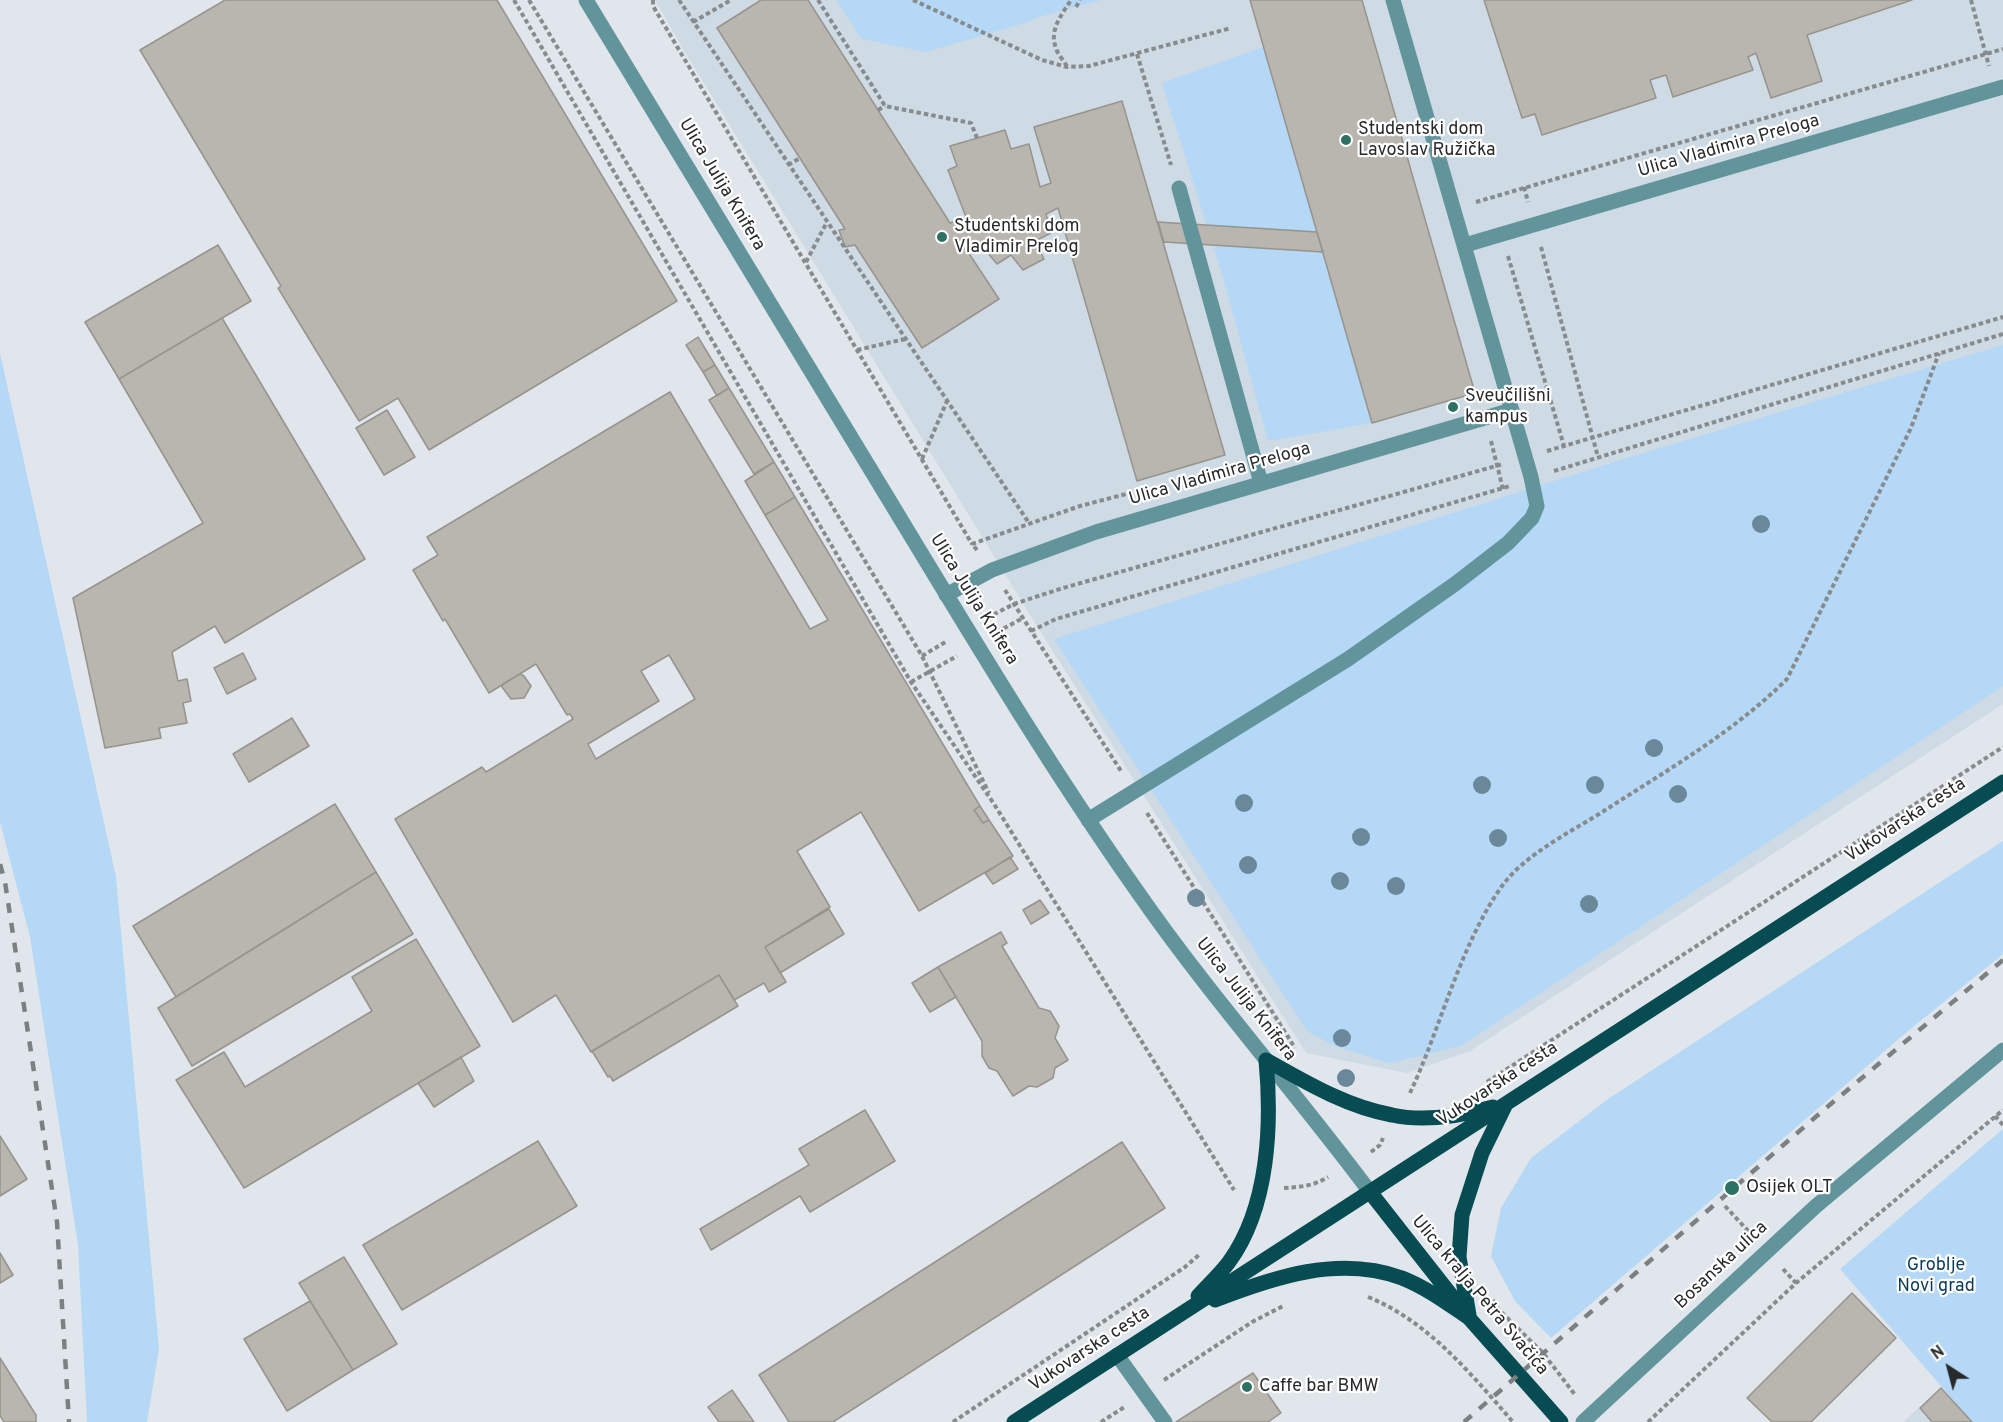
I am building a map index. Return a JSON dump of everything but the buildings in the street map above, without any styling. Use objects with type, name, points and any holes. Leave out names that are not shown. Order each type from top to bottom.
[{"type":"main road","name":"Vukovarska cesta","points":[[1014,1422],[2003,782]]},
{"type":"main road","points":[[1266,1060],[1320,1090],[1392,1115],[1436,1117],[1467,1114],[1507,1103]]},
{"type":"main road","points":[[1184,1312],[1229,1262],[1241,1241],[1261,1190],[1269,1092],[1266,1060]]},
{"type":"main road","points":[[1469,1318],[1458,1257],[1462,1215],[1482,1152],[1507,1103]]},
{"type":"main road","name":"Ulica kralja Petra Svačića","points":[[1370,1192],[1469,1318],[1561,1422]]},
{"type":"main road","points":[[1184,1312],[1287,1275],[1328,1268],[1366,1270],[1401,1278],[1429,1291],[1469,1318]]},
{"type":"street","name":"Ulica Julija Knifera","points":[[586,0],[946,595],[1088,819],[1138,894],[1370,1192]]},
{"type":"street","points":[[1088,819],[1348,659],[1455,584],[1499,549],[1532,518],[1537,506],[1512,410],[1393,0]]},
{"type":"street","name":"Ulica Vladimira Preloga","points":[[1465,245],[2003,87]]},
{"type":"street","points":[[1179,188],[1261,483]]},
{"type":"street","name":"Ulica Vladimira Preloga","points":[[946,595],[992,570],[1096,532],[1512,410]]},
{"type":"street","name":"Bosanska ulica","points":[[1587,1419],[1815,1206],[2003,1050]]},
{"type":"street","points":[[1117,1355],[1165,1422]]},
{"type":"path","points":[[514,0],[911,682],[994,804],[1225,1173],[1235,1192],[1235,1199]]},
{"type":"path","points":[[529,0],[922,656],[994,804]]},
{"type":"path","points":[[654,0],[653,6],[972,543],[992,570],[1134,791],[1299,1054]]},
{"type":"path","points":[[679,0],[1029,522]]},
{"type":"path","points":[[693,22],[731,0]]},
{"type":"path","points":[[818,0],[885,106]]},
{"type":"path","points":[[913,0],[1012,47],[1042,60],[1067,67],[1089,66],[1231,28]]},
{"type":"path","points":[[1067,67],[1054,45],[1058,19],[1071,0]]},
{"type":"path","points":[[1076,7],[1080,0]]},
{"type":"path","points":[[1971,0],[1990,68]]},
{"type":"path","points":[[1137,54],[1179,188]]},
{"type":"path","points":[[878,110],[885,106],[971,123],[977,138]]},
{"type":"path","points":[[788,165],[800,158]]},
{"type":"path","points":[[1524,187],[1598,458]]},
{"type":"path","points":[[805,263],[827,222]]},
{"type":"path","points":[[1502,234],[1564,446]]},
{"type":"path","points":[[922,656],[967,628],[1014,604],[1525,458],[2003,317]]},
{"type":"path","points":[[857,350],[905,339]]},
{"type":"path","points":[[1318,1183],[1380,1145],[1392,1115],[1397,1106],[1405,1102],[1417,1077],[1474,935],[1503,885],[1532,856],[1710,741],[1761,705],[1787,679],[1911,428],[1939,353]]},
{"type":"path","points":[[922,460],[947,401]]},
{"type":"path","points":[[972,543],[1029,522],[1136,492]]},
{"type":"path","points":[[1480,1086],[2003,747]]},
{"type":"path","points":[[1648,1422],[1803,1276],[2003,1110]]},
{"type":"path","points":[[1995,1116],[2003,1125]]},
{"type":"path","points":[[953,1422],[1185,1267],[1206,1250]]},
{"type":"path","points":[[1488,1292],[1498,1309],[1543,1353],[1587,1419]]},
{"type":"path","points":[[1361,1294],[1391,1306],[1449,1353],[1513,1422]]},
{"type":"path","points":[[1101,1422],[1252,1322],[1293,1302]]},
{"type":"shaded area","name":"Sveučilišni kampus","points":[[655,0],[2003,0],[2003,704],[1470,1051],[1407,1073],[1306,1053],[1032,618]]},
{"type":"shaded area","points":[[1941,1388],[1972,1422],[1903,1422]]},
{"type":"green space","points":[[836,0],[1101,0],[926,52],[862,39]]},
{"type":"green space","points":[[1263,47],[1372,423],[1268,441],[1221,270],[1162,83]]},
{"type":"green space","points":[[2003,345],[2003,686],[1461,1046],[1389,1063],[1335,1046],[1307,1031],[1054,639],[1627,458]]},
{"type":"green space","points":[[0,353],[116,877],[159,1349],[147,1422],[87,1422],[78,1245],[30,937],[0,822]]},
{"type":"green space","points":[[2003,841],[2003,954],[1908,1031],[1551,1338],[1515,1301],[1491,1256],[1501,1208],[1531,1158],[1608,1099]]},
{"type":"green space","name":"Groblje Novi grad","points":[[2003,1129],[2003,1422],[1972,1422],[1840,1269]]},
{"type":"railway","points":[[0,864],[5,882],[57,1222],[69,1422]]},
{"type":"railway","points":[[1464,1422],[1826,1108],[2003,960]]},
{"type":"place","name":"Studentski dom Lavoslav Ružička","points":[[1346,140]]},
{"type":"place","name":"Studentski dom Vladimir Prelog","points":[[942,237]]},
{"type":"place","name":"Sveučilišni kampus","points":[[1453,407]]},
{"type":"place","name":"Osijek OLT","points":[[1732,1188]]},
{"type":"place","name":"Caffe bar BMW","points":[[1247,1387]]}]
